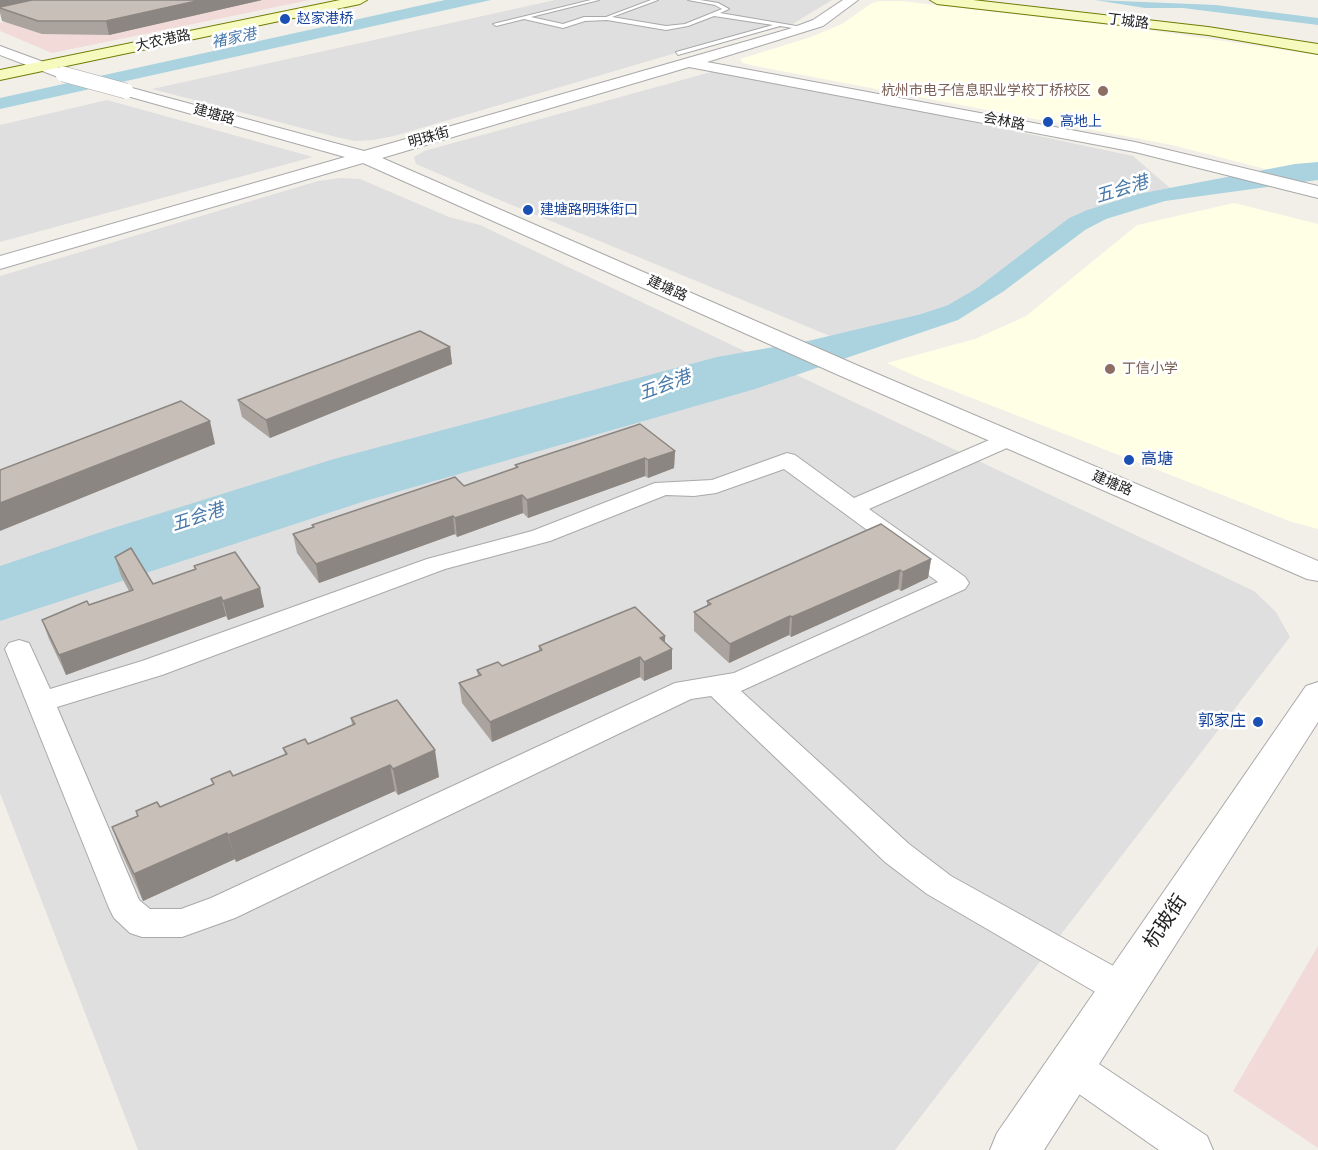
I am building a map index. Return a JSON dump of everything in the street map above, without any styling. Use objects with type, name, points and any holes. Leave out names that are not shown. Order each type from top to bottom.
[{"type":"main road","name":"大农港路","points":[[0,75],[37,64],[332,0]]},
{"type":"main road","name":"大农港路","points":[[0,67],[37,64],[360,0]]},
{"type":"main road","name":"丁城路","points":[[937,0],[1208,32],[1318,49]]},
{"type":"main road","name":"丁城路","points":[[980,0],[1208,27],[1318,44]]},
{"type":"street","name":"明珠街","points":[[0,263],[365,157],[683,58],[806,28],[835,13],[852,0]]},
{"type":"street","name":"建塘路","points":[[0,50],[63,74],[365,157],[852,372],[1318,572]]},
{"type":"street","name":"会林路","points":[[683,58],[1145,149],[1318,192]]},
{"type":"street","points":[[853,507],[1008,439]]},
{"type":"street","points":[[19,649],[126,908],[142,923],[182,923],[223,908],[686,690],[740,682],[956,582],[787,460],[716,486],[694,489],[663,488],[541,536],[436,564],[153,668],[41,702]]},
{"type":"street","points":[[718,686],[897,853],[939,885],[1122,989]]},
{"type":"street","name":"杭玻街","points":[[1014,1150],[1318,694]]},
{"type":"street","points":[[1070,1066],[1193,1150]]},
{"type":"lane","points":[[496,24],[597,0]]},
{"type":"lane","points":[[607,18],[656,0]]},
{"type":"lane","points":[[523,17],[563,26],[594,18],[607,18],[666,28],[686,25],[726,9],[716,4],[690,0]]},
{"type":"lane","points":[[713,14],[806,28]]},
{"type":"lane","points":[[683,58],[781,24]]},
{"type":"shaded area","points":[[116,0],[310,0],[52,53],[0,31],[0,23]]},
{"type":"shaded area","points":[[555,0],[832,0],[791,25],[686,50],[394,136],[373,140],[355,141],[340,138],[152,89]]},
{"type":"shaded area","name":"杭州市电子信息职业学校丁桥校区","points":[[901,1],[1142,29],[1318,55],[1318,165],[1273,171],[1172,145],[755,66],[743,63],[740,59],[811,37],[842,24],[872,3]]},
{"type":"shaded area","points":[[722,69],[1133,156],[1170,188],[1138,194],[1069,218],[977,288],[948,305],[921,314],[830,336],[416,164],[414,157],[424,151]]},
{"type":"shaded area","points":[[107,100],[313,157],[0,242],[0,125]]},
{"type":"shaded area","points":[[340,178],[360,179],[449,217],[480,225],[755,356],[0,574],[0,276],[318,181]]},
{"type":"shaded area","name":"丁信小学","points":[[1234,203],[1318,224],[1318,529],[1292,522],[915,376],[887,363],[975,339],[1026,316],[1137,225]]},
{"type":"shaded area","points":[[786,370],[1254,591],[1276,612],[1290,637],[895,1150],[138,1150],[0,793],[0,609]]},
{"type":"shaded area","points":[[1318,946],[1318,1148],[1233,1091]]},
{"type":"water","points":[[445,0],[491,0],[0,109],[0,98]]},
{"type":"water","points":[[1095,0],[1216,5],[1318,18],[1318,25],[1183,8],[1145,8]]},
{"type":"water","name":"五会港","points":[[1318,162],[1318,180],[1165,201],[1106,219],[1085,230],[1004,291],[958,320],[755,389],[365,501],[0,621],[0,566],[334,459],[717,357],[808,341],[921,314],[948,305],[977,288],[1069,218],[1087,210],[1138,194],[1295,164]]},
{"type":"building","points":[[32,0],[201,0],[106,21],[38,21],[0,8]]},
{"type":"building","points":[[420,331],[450,347],[266,420],[238,400]]},
{"type":"building","points":[[181,401],[210,421],[0,503],[0,470]]},
{"type":"building","points":[[640,424],[675,451],[648,460],[645,458],[527,500],[522,495],[455,518],[453,516],[316,564],[293,534],[314,527],[312,525],[455,477],[464,486],[518,467],[515,465]]},
{"type":"building","points":[[881,524],[931,559],[790,616],[730,644],[694,612],[711,604],[707,601]]},
{"type":"building","points":[[131,548],[153,584],[196,569],[194,566],[235,552],[260,588],[223,601],[221,597],[59,655],[42,620],[87,601],[89,605],[133,590],[115,557]]},
{"type":"building","points":[[635,607],[665,636],[660,638],[672,649],[644,662],[640,657],[490,722],[459,683],[481,675],[477,670],[498,662],[502,666],[542,650],[539,646]]},
{"type":"building","points":[[397,700],[435,750],[393,769],[390,765],[134,874],[112,827],[138,816],[136,811],[157,802],[160,807],[214,784],[211,779],[230,771],[233,776],[287,754],[283,748],[305,739],[308,744],[355,724],[351,718]]},
{"type":"place","name":"赵家港桥","points":[[285,19]]},
{"type":"place","name":"杭州市电子信息职业学校丁桥校区","points":[[1103,91]]},
{"type":"place","name":"高地上","points":[[1048,122]]},
{"type":"place","name":"建塘路明珠街口","points":[[528,210]]},
{"type":"place","name":"丁信小学","points":[[1110,369]]},
{"type":"place","name":"高塘","points":[[1129,460]]},
{"type":"place","name":"郭家庄","points":[[1258,722]]},
{"type":"water label","name":"褚家港","points":[[234,39]]}]
